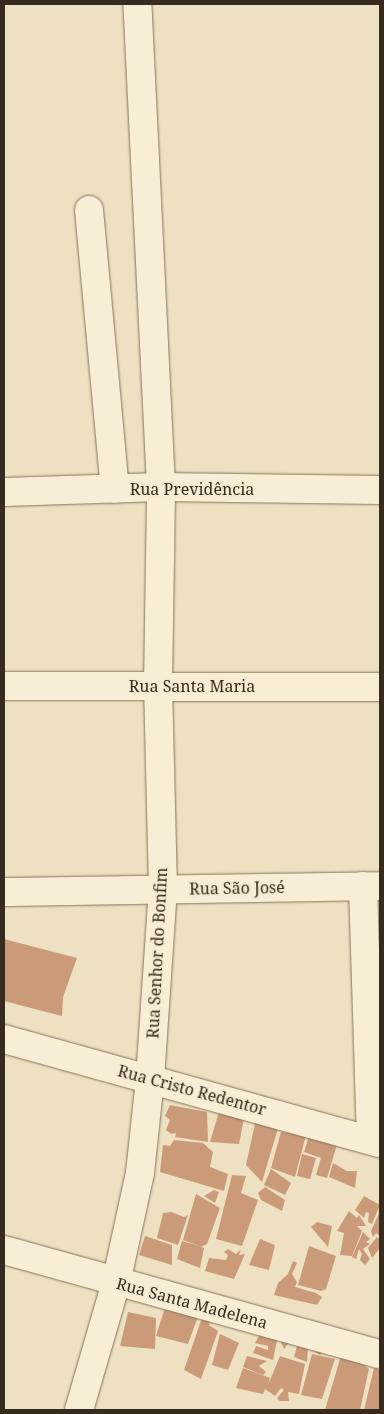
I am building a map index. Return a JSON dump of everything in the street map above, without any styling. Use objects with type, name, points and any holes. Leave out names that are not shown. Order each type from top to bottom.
[{"type":"street","name":"Rua Senhor do Bonfim","points":[[79,1410],[116,1282],[140,1173],[150,1079],[162,888],[158,686],[161,487],[137,4]]},
{"type":"street","points":[[89,210],[115,489]]},
{"type":"street","name":"Rua Previdência","points":[[4,492],[161,487],[380,490]]},
{"type":"street","name":"Rua Santa Maria","points":[[4,686],[380,687]]},
{"type":"street","points":[[372,886],[376,1141]]},
{"type":"street","name":"Rua São José","points":[[4,892],[372,886]]},
{"type":"street","name":"Rua Cristo Redentor","points":[[4,1039],[376,1141]]},
{"type":"street","name":"Rua Santa Madelena","points":[[4,1250],[380,1354]]},
{"type":"building","points":[[4,939],[77,958],[63,997],[62,1016],[4,1001]]},
{"type":"building","points":[[170,1105],[207,1112],[208,1142],[175,1137],[176,1133],[171,1134],[166,1130],[170,1120],[165,1116]]},
{"type":"building","points":[[221,1105],[245,1113],[239,1144],[210,1142]]},
{"type":"building","points":[[256,1119],[279,1125],[262,1182],[246,1165]]},
{"type":"building","points":[[281,1132],[306,1135],[295,1177],[271,1168]]},
{"type":"building","points":[[309,1136],[339,1138],[327,1178],[316,1175],[321,1158],[304,1152]]},
{"type":"building","points":[[174,1140],[203,1143],[213,1152],[210,1167],[228,1174],[224,1191],[160,1172],[163,1145],[170,1146]]},
{"type":"building","points":[[302,1154],[316,1158],[310,1179],[297,1176]]},
{"type":"building","points":[[333,1163],[347,1171],[357,1171],[355,1188],[329,1177]]},
{"type":"building","points":[[271,1169],[291,1183],[285,1195],[264,1185]]},
{"type":"building","points":[[232,1175],[246,1176],[241,1193],[258,1200],[242,1246],[216,1239]]},
{"type":"building","points":[[265,1187],[285,1200],[282,1211],[261,1200],[258,1193]]},
{"type":"building","points":[[214,1190],[219,1192],[215,1203],[204,1196]]},
{"type":"building","points":[[196,1194],[220,1208],[207,1244],[201,1247],[204,1248],[200,1268],[177,1259],[182,1241],[200,1246],[183,1240]]},
{"type":"building","points":[[364,1196],[380,1205],[372,1224],[368,1222],[369,1213],[366,1212],[364,1218],[355,1210]]},
{"type":"building","points":[[349,1211],[357,1218],[359,1215],[366,1226],[357,1226],[362,1231],[352,1256],[340,1255],[344,1233],[337,1231]]},
{"type":"building","points":[[380,1211],[380,1236],[376,1233],[373,1237],[371,1231]]},
{"type":"building","points":[[171,1212],[184,1217],[188,1215],[178,1245],[157,1238],[163,1213]]},
{"type":"building","points":[[317,1222],[332,1226],[328,1247],[311,1227]]},
{"type":"building","points":[[363,1232],[370,1239],[366,1242],[370,1244],[363,1249],[370,1259],[365,1265],[360,1260],[362,1254],[359,1249],[356,1259],[352,1257]]},
{"type":"building","points":[[145,1236],[172,1245],[172,1265],[139,1255]]},
{"type":"building","points":[[377,1237],[380,1240],[380,1248],[372,1258],[368,1248]]},
{"type":"building","points":[[260,1239],[275,1245],[269,1270],[249,1265]]},
{"type":"building","points":[[309,1246],[336,1256],[326,1289],[321,1291],[298,1285]]},
{"type":"building","points":[[228,1249],[236,1254],[241,1249],[239,1255],[245,1254],[234,1279],[205,1271],[209,1258],[226,1260],[228,1255],[224,1252]]},
{"type":"building","points":[[293,1261],[297,1263],[292,1274],[297,1282],[295,1287],[316,1293],[322,1297],[317,1305],[274,1295],[278,1283],[288,1274]]},
{"type":"building","points":[[167,1301],[200,1311],[188,1344],[156,1336]]},
{"type":"building","points":[[128,1312],[156,1318],[155,1349],[120,1346]]},
{"type":"building","points":[[204,1312],[212,1314],[209,1325],[218,1331],[201,1379],[184,1370]]},
{"type":"building","points":[[220,1334],[239,1343],[228,1370],[212,1365]]},
{"type":"building","points":[[260,1334],[289,1342],[284,1349],[280,1340],[277,1340],[273,1360],[253,1353],[256,1346],[268,1350],[268,1346],[255,1343]]},
{"type":"building","points":[[300,1335],[328,1349],[320,1355],[308,1348],[307,1362],[294,1357]]},
{"type":"building","points":[[345,1351],[369,1369],[360,1410],[325,1410],[340,1359]]},
{"type":"building","points":[[312,1354],[335,1359],[322,1399],[301,1395]]},
{"type":"building","points":[[247,1356],[267,1361],[259,1366],[266,1372],[263,1375],[243,1367]]},
{"type":"building","points":[[280,1356],[305,1364],[299,1394],[288,1392],[289,1401],[280,1401],[277,1398],[284,1390],[281,1388],[275,1396],[265,1389],[263,1394],[236,1388],[243,1368],[270,1378],[268,1385]]},
{"type":"building","points":[[374,1368],[380,1370],[380,1410],[364,1410]]}]
